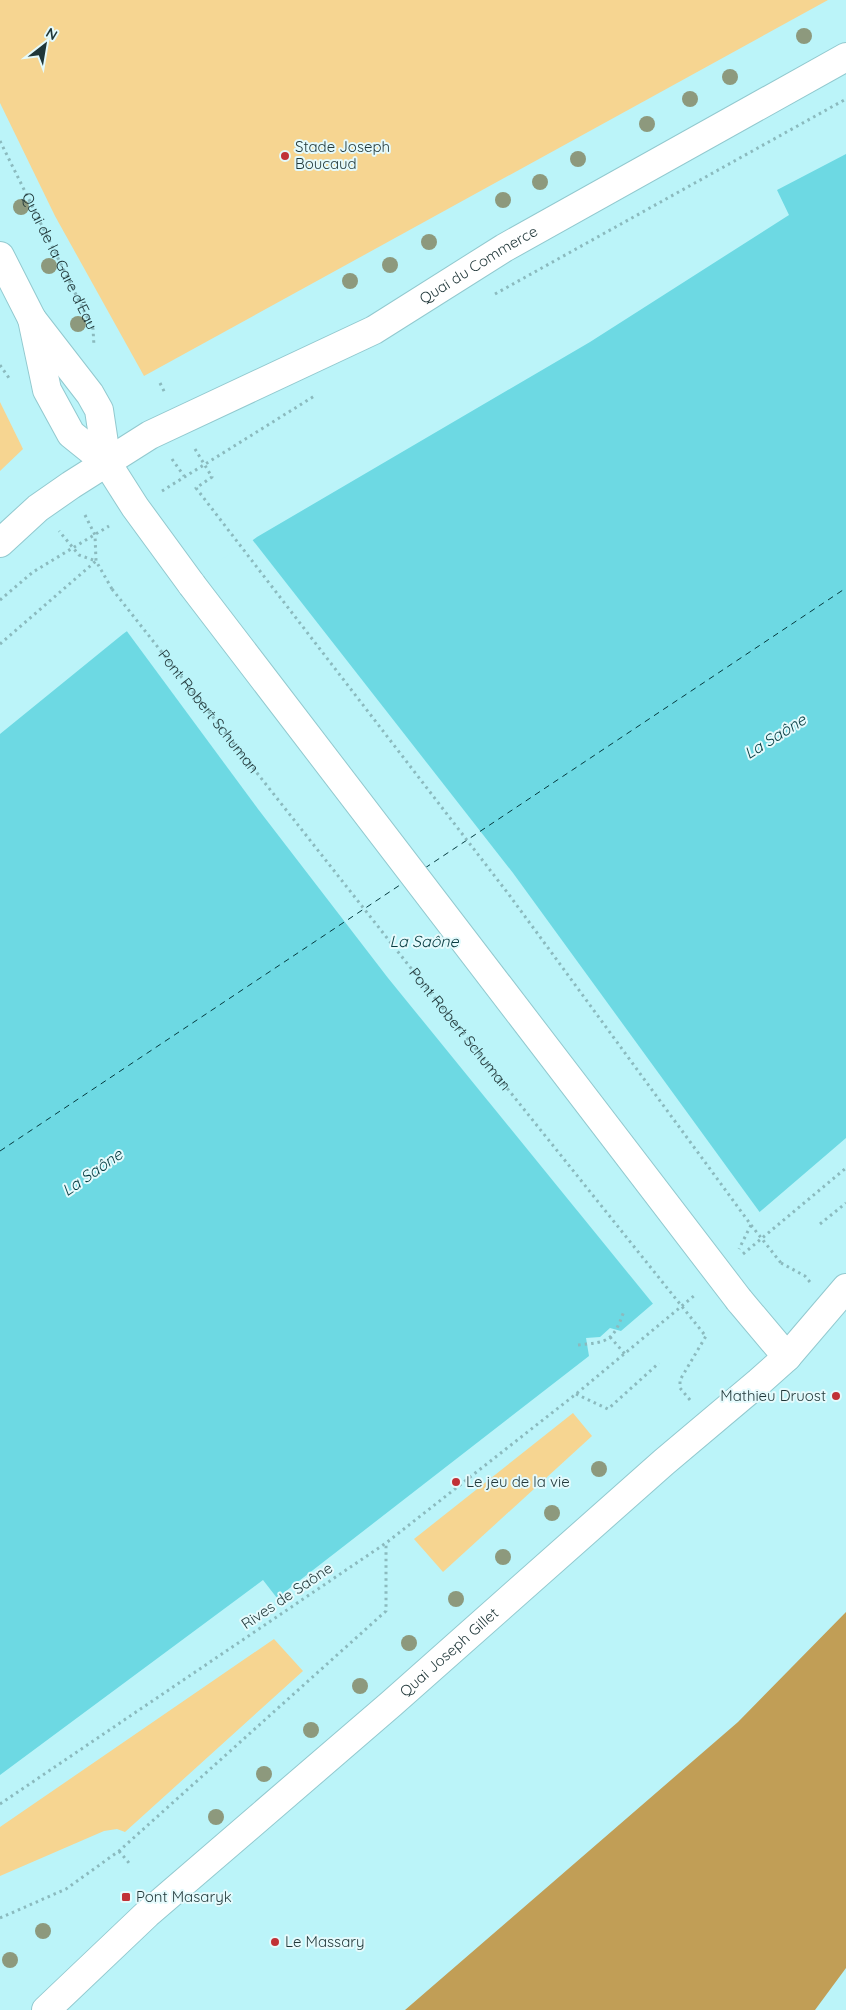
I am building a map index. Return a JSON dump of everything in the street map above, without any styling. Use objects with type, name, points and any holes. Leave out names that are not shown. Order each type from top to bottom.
[{"type":"main road","name":"Quai du Commerce","points":[[0,543],[38,508],[150,435],[374,330],[504,248],[846,57]]},
{"type":"main road","points":[[0,256],[32,319],[95,401],[99,410],[107,464]]},
{"type":"main road","points":[[32,319],[48,390],[70,434],[107,464],[135,507],[192,586],[739,1300],[787,1357]]},
{"type":"main road","name":"Quai Joseph Gillet","points":[[46,2010],[147,1914],[787,1357],[846,1288]]},
{"type":"path","points":[[489,298],[846,99]]},
{"type":"path","name":"Quai de la Gare d'Eau","points":[[0,141],[93,329],[94,347]]},
{"type":"path","points":[[0,600],[34,572],[95,535],[184,476],[324,390]]},
{"type":"path","points":[[150,435],[177,464],[184,476]]},
{"type":"path","points":[[204,464],[212,477],[196,488],[510,896],[751,1224],[782,1262]]},
{"type":"path","name":"Pont Robert Schuman","points":[[95,535],[96,561],[112,589],[412,970],[706,1336],[680,1380],[680,1388],[709,1424]]},
{"type":"path","points":[[0,644],[96,561],[79,555],[74,548]]},
{"type":"path","points":[[820,1224],[846,1203]]},
{"type":"path","points":[[716,1268],[741,1248],[751,1224]]},
{"type":"path","points":[[578,1345],[603,1343],[617,1330],[624,1311]]},
{"type":"path","points":[[610,1337],[624,1354]]},
{"type":"path","name":"Rives de Saône","points":[[0,1804],[386,1542],[576,1394],[608,1409],[659,1363]]},
{"type":"path","points":[[0,1918],[66,1889],[118,1851],[386,1611],[386,1542]]},
{"type":"path","points":[[118,1851],[129,1863]]},
{"type":"shaded area","name":"Stade Joseph Boucaud","points":[[0,0],[828,0],[144,376],[55,216],[0,103]]},
{"type":"shaded area","points":[[0,402],[23,449],[0,471]]},
{"type":"shaded area","points":[[573,1413],[592,1436],[443,1572],[414,1539]]},
{"type":"shaded area","points":[[846,1612],[846,1968],[815,2010],[405,2010],[738,1722]]},
{"type":"shaded area","points":[[274,1639],[303,1671],[125,1832],[117,1829],[104,1831],[0,1876],[0,1827]]},
{"type":"water","name":"La Saône","points":[[846,154],[846,1138],[621,1331],[610,1328],[600,1337],[586,1338],[589,1356],[277,1598],[263,1580],[0,1775],[0,734],[123,634],[257,537],[590,342],[789,215],[777,190]]},
{"type":"pier","points":[[251,538],[513,873],[761,1214],[654,1305],[388,978],[258,809],[126,630]]},
{"type":"ferry route","points":[[425,868],[846,588]]},
{"type":"ferry route","points":[[0,1151],[403,883]]},
{"type":"place","name":"Stade Joseph Boucaud","points":[[285,156]]},
{"type":"place","name":"Mathieu Druost","points":[[836,1396]]},
{"type":"place","name":"Le jeu de la vie","points":[[456,1482]]},
{"type":"place","name":"Pont Masaryk","points":[[126,1897]]},
{"type":"place","name":"Le Massary","points":[[275,1942]]}]
